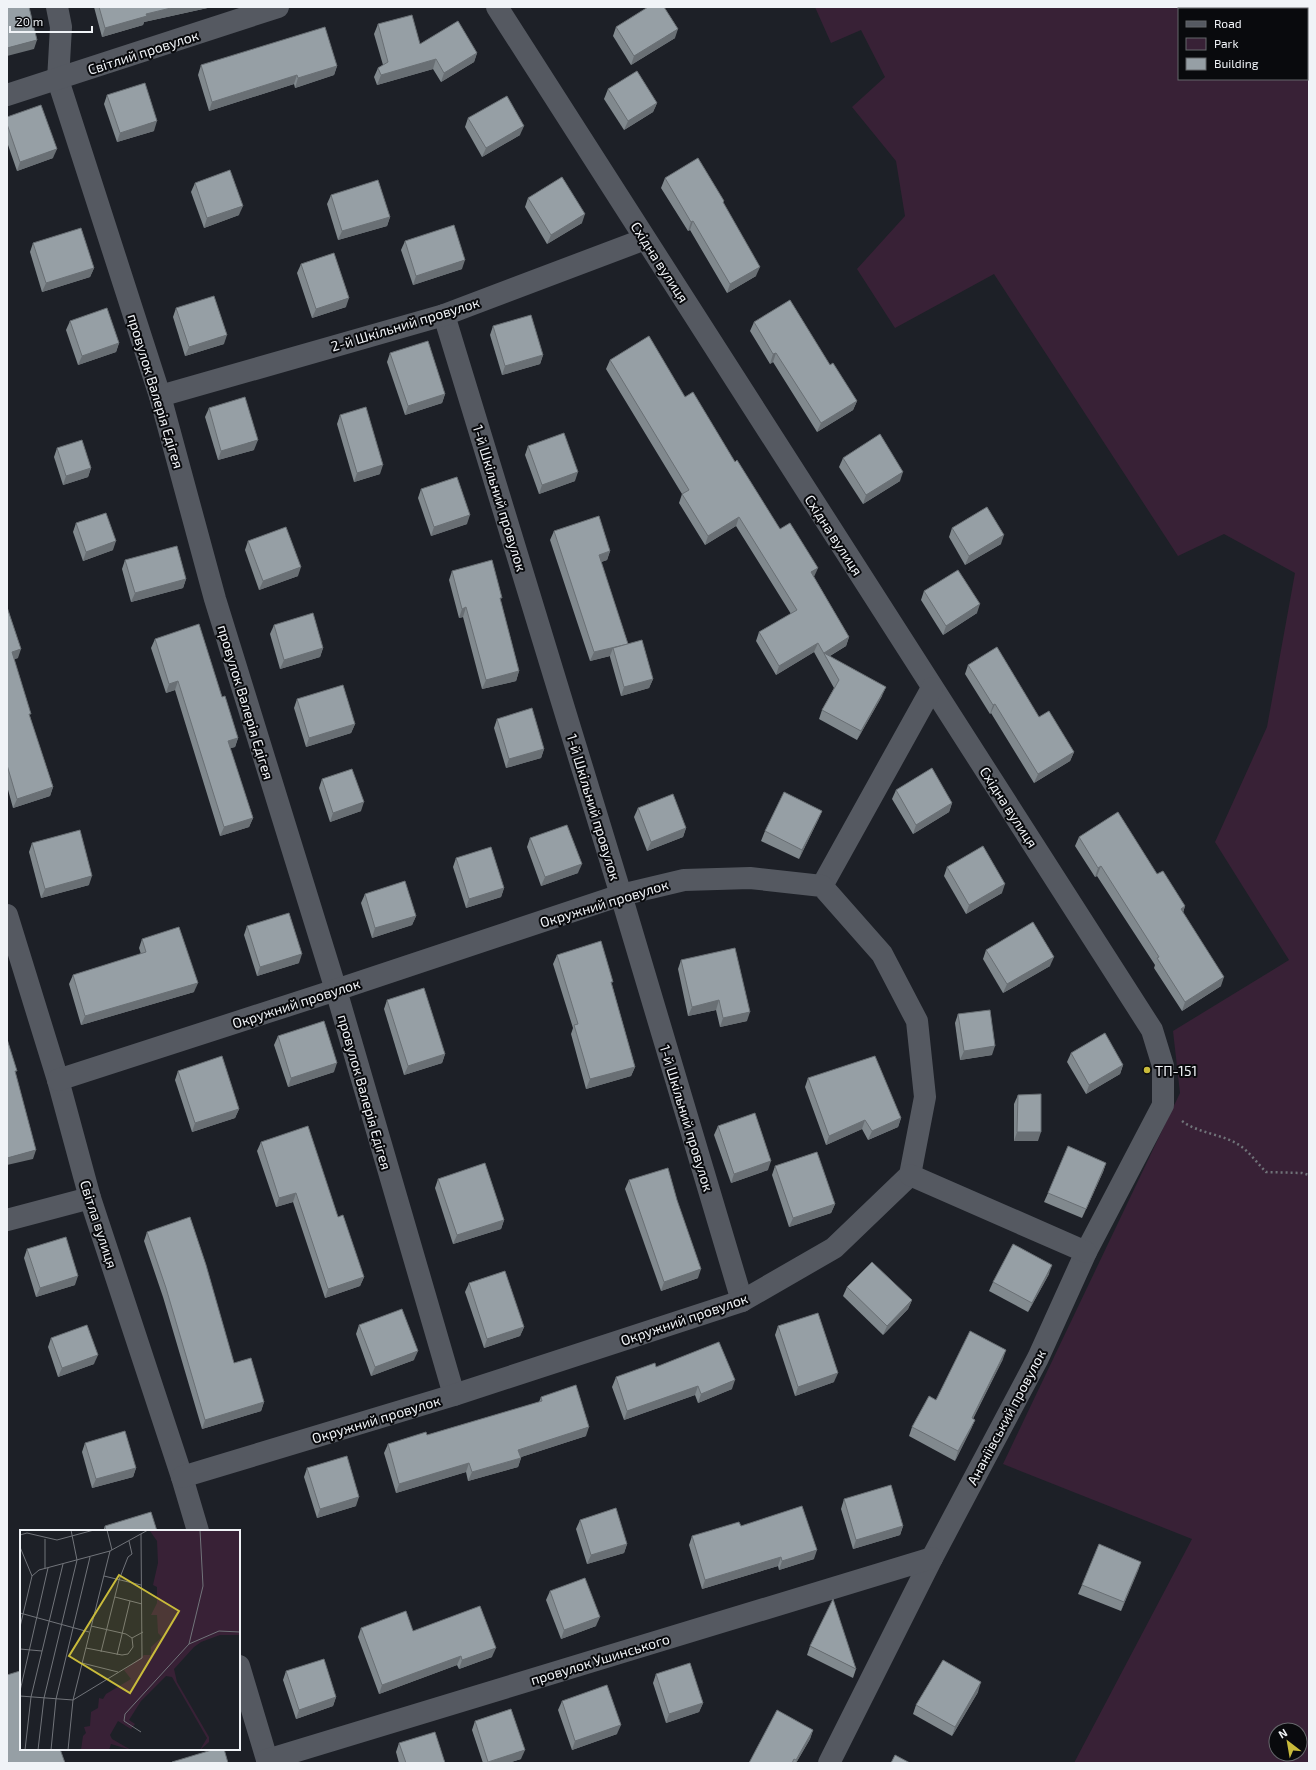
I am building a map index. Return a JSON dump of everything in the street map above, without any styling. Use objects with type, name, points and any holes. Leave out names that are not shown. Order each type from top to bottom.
[{"type":"street","name":"провулок Валерія Едігея","points":[[57,7],[61,27],[58,80],[160,396],[215,599],[336,990],[454,1395]]},
{"type":"street","name":"Світлий провулок","points":[[7,95],[58,80],[278,7]]},
{"type":"street","name":"Східна вулиця","points":[[497,7],[1152,1030],[1163,1066]]},
{"type":"street","name":"2-й Шкільний провулок","points":[[160,396],[444,314],[645,239]]},
{"type":"street","name":"1-й Шкільний провулок","points":[[444,314],[621,895],[742,1301]]},
{"type":"street","points":[[932,688],[822,886],[882,954],[917,1022],[925,1097],[910,1175],[1086,1252]]},
{"type":"street","name":"Окружний провулок","points":[[58,1080],[336,990],[621,895],[684,880],[750,878],[822,886]]},
{"type":"street","name":"Світла вулиця","points":[[7,915],[58,1080],[90,1198],[182,1477],[198,1530]]},
{"type":"street","name":"Ананіївський провулок","points":[[829,1763],[932,1558],[1038,1358],[1086,1252],[1163,1105],[1163,1066]]},
{"type":"street","name":"Окружний провулок","points":[[182,1477],[454,1395],[742,1301],[834,1248],[910,1175]]},
{"type":"street","points":[[7,1220],[90,1198]]},
{"type":"street","name":"провулок Ушинського","points":[[268,1762],[932,1558]]},
{"type":"street","points":[[240,1669],[268,1762]]},
{"type":"path","points":[[1163,1105],[1190,1128],[1210,1133],[1242,1146],[1266,1172],[1302,1173],[1309,1175]]},
{"type":"green space","points":[[815,7],[1309,7],[1309,1763],[1074,1763],[1192,1539],[1003,1464],[1180,1093],[1173,1031],[1289,960],[1215,842],[1267,727],[1295,573],[1224,534],[1178,556],[994,274],[895,328],[857,269],[905,216],[896,161],[852,107],[885,77],[861,30],[831,43]]},
{"type":"building","points":[[7,7],[29,7],[37,40],[7,48]]},
{"type":"building","points":[[99,7],[175,7],[146,14],[147,16],[105,28]]},
{"type":"building","points":[[648,7],[664,7],[678,29],[634,56],[616,27]]},
{"type":"building","points":[[412,15],[420,44],[458,21],[477,53],[444,73],[436,59],[381,75],[378,68],[388,62],[378,24]]},
{"type":"building","points":[[325,27],[337,66],[298,78],[297,75],[212,102],[201,65]]},
{"type":"building","points":[[637,71],[657,103],[628,121],[608,89]]},
{"type":"building","points":[[145,83],[157,121],[120,133],[107,95]]},
{"type":"building","points":[[507,96],[524,126],[486,148],[468,118]]},
{"type":"building","points":[[41,105],[57,149],[20,162],[7,124],[7,117]]},
{"type":"building","points":[[698,158],[724,201],[723,202],[760,267],[730,284],[693,221],[691,222],[665,178]]},
{"type":"building","points":[[230,170],[243,206],[207,218],[195,183]]},
{"type":"building","points":[[562,177],[585,214],[551,235],[528,198]]},
{"type":"building","points":[[378,180],[390,217],[342,231],[331,195]]},
{"type":"building","points":[[454,225],[465,260],[416,276],[405,241]]},
{"type":"building","points":[[81,228],[94,268],[46,283],[33,243]]},
{"type":"building","points":[[334,253],[349,298],[316,309],[301,264]]},
{"type":"building","points":[[214,296],[227,335],[189,347],[176,308]]},
{"type":"building","points":[[790,300],[830,365],[833,363],[857,401],[821,423],[776,353],[773,354],[754,322]]},
{"type":"building","points":[[107,308],[119,343],[82,356],[70,321]]},
{"type":"building","points":[[531,315],[543,355],[505,366],[493,326]]},
{"type":"building","points":[[649,336],[685,397],[693,392],[735,462],[737,460],[780,529],[790,523],[818,568],[811,572],[849,637],[824,653],[886,687],[861,731],[822,710],[839,680],[818,643],[779,666],[759,632],[797,610],[739,517],[708,536],[682,494],[689,490],[610,360]]},
{"type":"building","points":[[428,341],[445,394],[408,406],[390,353]]},
{"type":"building","points":[[245,397],[258,440],[221,451],[209,408]]},
{"type":"building","points":[[366,407],[383,465],[357,473],[340,415]]},
{"type":"building","points":[[564,433],[578,472],[542,485],[528,446]]},
{"type":"building","points":[[880,434],[903,472],[866,495],[843,458]]},
{"type":"building","points":[[82,440],[91,468],[66,476],[57,448]]},
{"type":"building","points":[[457,477],[470,515],[434,527],[421,489]]},
{"type":"building","points":[[987,507],[1004,535],[969,556],[952,528]]},
{"type":"building","points":[[106,513],[116,541],[86,552],[76,523]]},
{"type":"building","points":[[599,516],[610,551],[599,555],[628,644],[594,652],[554,531]]},
{"type":"building","points":[[286,527],[301,567],[263,581],[248,541]]},
{"type":"building","points":[[177,546],[186,579],[135,593],[125,560]]},
{"type":"building","points":[[492,560],[502,598],[500,598],[519,671],[486,680],[466,607],[462,609],[452,571]]},
{"type":"building","points":[[958,570],[980,604],[946,626],[924,591]]},
{"type":"building","points":[[7,607],[21,649],[12,652],[31,714],[29,714],[53,787],[17,799],[7,765]]},
{"type":"building","points":[[313,613],[323,648],[284,660],[274,625]]},
{"type":"building","points":[[199,624],[222,697],[225,696],[238,738],[228,741],[253,818],[224,827],[178,681],[169,684],[155,639]]},
{"type":"building","points":[[642,640],[653,679],[624,687],[613,648]]},
{"type":"building","points":[[997,647],[1039,717],[1049,711],[1074,752],[1038,774],[995,704],[993,705],[968,665]]},
{"type":"building","points":[[343,685],[355,724],[309,738],[297,699]]},
{"type":"building","points":[[532,708],[544,749],[509,759],[497,719]]},
{"type":"building","points":[[932,768],[952,803],[916,825],[896,790]]},
{"type":"building","points":[[352,769],[364,802],[333,813],[322,779]]},
{"type":"building","points":[[784,792],[822,811],[802,850],[765,831]]},
{"type":"building","points":[[673,794],[686,828],[651,842],[638,808]]},
{"type":"building","points":[[1118,812],[1157,874],[1163,871],[1185,906],[1181,909],[1224,977],[1185,1002],[1157,958],[1159,957],[1101,866],[1098,868],[1079,837]]},
{"type":"building","points":[[567,825],[582,864],[545,877],[530,838]]},
{"type":"building","points":[[80,830],[92,876],[45,889],[32,843]]},
{"type":"building","points":[[983,846],[1005,884],[969,905],[947,867]]},
{"type":"building","points":[[491,847],[504,888],[469,899],[456,858]]},
{"type":"building","points":[[405,881],[416,916],[375,928],[365,894]]},
{"type":"building","points":[[289,913],[302,954],[260,967],[247,926]]},
{"type":"building","points":[[1033,922],[1054,957],[1007,984],[986,950]]},
{"type":"building","points":[[179,927],[198,983],[85,1016],[73,975],[146,952],[142,939]]},
{"type":"building","points":[[601,941],[635,1067],[590,1079],[574,1025],[578,1024],[557,955]]},
{"type":"building","points":[[735,948],[750,1012],[723,1018],[719,1000],[692,1007],[681,960]]},
{"type":"building","points":[[424,988],[445,1054],[408,1066],[387,1000]]},
{"type":"building","points":[[990,1010],[995,1046],[964,1051],[958,1014]]},
{"type":"building","points":[[324,1021],[337,1063],[291,1078],[278,1036]]},
{"type":"building","points":[[1105,1033],[1123,1065],[1089,1085],[1071,1053]]},
{"type":"building","points":[[7,1039],[17,1071],[15,1071],[36,1150],[7,1158]]},
{"type":"building","points":[[222,1056],[239,1109],[195,1123],[178,1071]]},
{"type":"building","points":[[875,1056],[901,1118],[872,1131],[865,1120],[829,1136],[808,1078]]},
{"type":"building","points":[[1041,1094],[1041,1132],[1017,1132],[1018,1095]]},
{"type":"building","points":[[755,1113],[771,1161],[734,1174],[718,1126]]},
{"type":"building","points":[[308,1126],[338,1217],[343,1215],[364,1277],[328,1289],[296,1193],[279,1198],[261,1142]]},
{"type":"building","points":[[1068,1146],[1106,1163],[1086,1209],[1048,1193]]},
{"type":"building","points":[[817,1152],[835,1204],[793,1218],[775,1166]]},
{"type":"building","points":[[485,1163],[504,1220],[457,1235],[438,1179]]},
{"type":"building","points":[[668,1168],[677,1200],[701,1269],[664,1282],[629,1180]]},
{"type":"building","points":[[190,1217],[206,1265],[234,1363],[251,1358],[264,1402],[205,1420],[166,1288],[147,1232]]},
{"type":"building","points":[[66,1237],[78,1276],[40,1288],[27,1249]]},
{"type":"building","points":[[1013,1244],[1052,1265],[1032,1303],[993,1282]]},
{"type":"building","points":[[872,1262],[912,1300],[887,1326],[847,1287]]},
{"type":"building","points":[[505,1271],[524,1327],[487,1339],[469,1283]]},
{"type":"building","points":[[402,1309],[418,1351],[375,1367],[359,1325]]},
{"type":"building","points":[[818,1313],[838,1373],[798,1387],[778,1326]]},
{"type":"building","points":[[87,1325],[98,1355],[62,1368],[51,1338]]},
{"type":"building","points":[[970,1331],[1006,1350],[972,1418],[975,1420],[958,1451],[912,1427],[929,1396],[936,1400]]},
{"type":"building","points":[[719,1342],[735,1380],[701,1394],[698,1386],[627,1411],[616,1377],[655,1363],[656,1367]]},
{"type":"building","points":[[576,1385],[589,1427],[518,1450],[521,1458],[472,1472],[469,1463],[399,1484],[388,1444],[426,1432],[427,1435],[542,1401],[541,1397]]},
{"type":"building","points":[[125,1431],[136,1468],[96,1479],[85,1443]]},
{"type":"building","points":[[347,1456],[359,1497],[320,1509],[307,1468]]},
{"type":"building","points":[[891,1485],[903,1526],[856,1540],[844,1499]]},
{"type":"building","points":[[802,1506],[817,1550],[782,1561],[781,1557],[705,1580],[692,1536],[739,1522],[741,1526]]},
{"type":"building","points":[[616,1508],[627,1544],[591,1555],[580,1520]]},
{"type":"building","points":[[151,1512],[157,1530],[106,1530],[105,1526]]},
{"type":"building","points":[[1099,1544],[1141,1562],[1124,1602],[1082,1585]]},
{"type":"building","points":[[585,1578],[600,1617],[564,1630],[550,1591]]},
{"type":"building","points":[[833,1599],[856,1669],[810,1646]]},
{"type":"building","points":[[480,1606],[496,1648],[462,1660],[461,1656],[382,1685],[361,1628],[406,1611],[413,1631]]},
{"type":"building","points":[[324,1659],[336,1697],[299,1710],[286,1671]]},
{"type":"building","points":[[943,1660],[981,1682],[955,1727],[916,1705]]},
{"type":"building","points":[[690,1663],[703,1703],[669,1714],[656,1674]]},
{"type":"building","points":[[20,1671],[20,1750],[60,1750],[65,1763],[8,1763],[7,1675]]},
{"type":"building","points":[[607,1685],[621,1725],[575,1741],[562,1701]]},
{"type":"building","points":[[511,1709],[525,1750],[488,1762],[475,1721]]},
{"type":"building","points":[[777,1710],[813,1730],[796,1760],[794,1759],[792,1763],[749,1763]]},
{"type":"building","points":[[435,1732],[445,1763],[406,1763],[399,1743]]},
{"type":"building","points":[[212,1750],[224,1750],[228,1763],[172,1763]]},
{"type":"building","points":[[895,1755],[910,1763],[891,1763]]},
{"type":"place","name":"ТП-151","points":[[1147,1070]]}]
